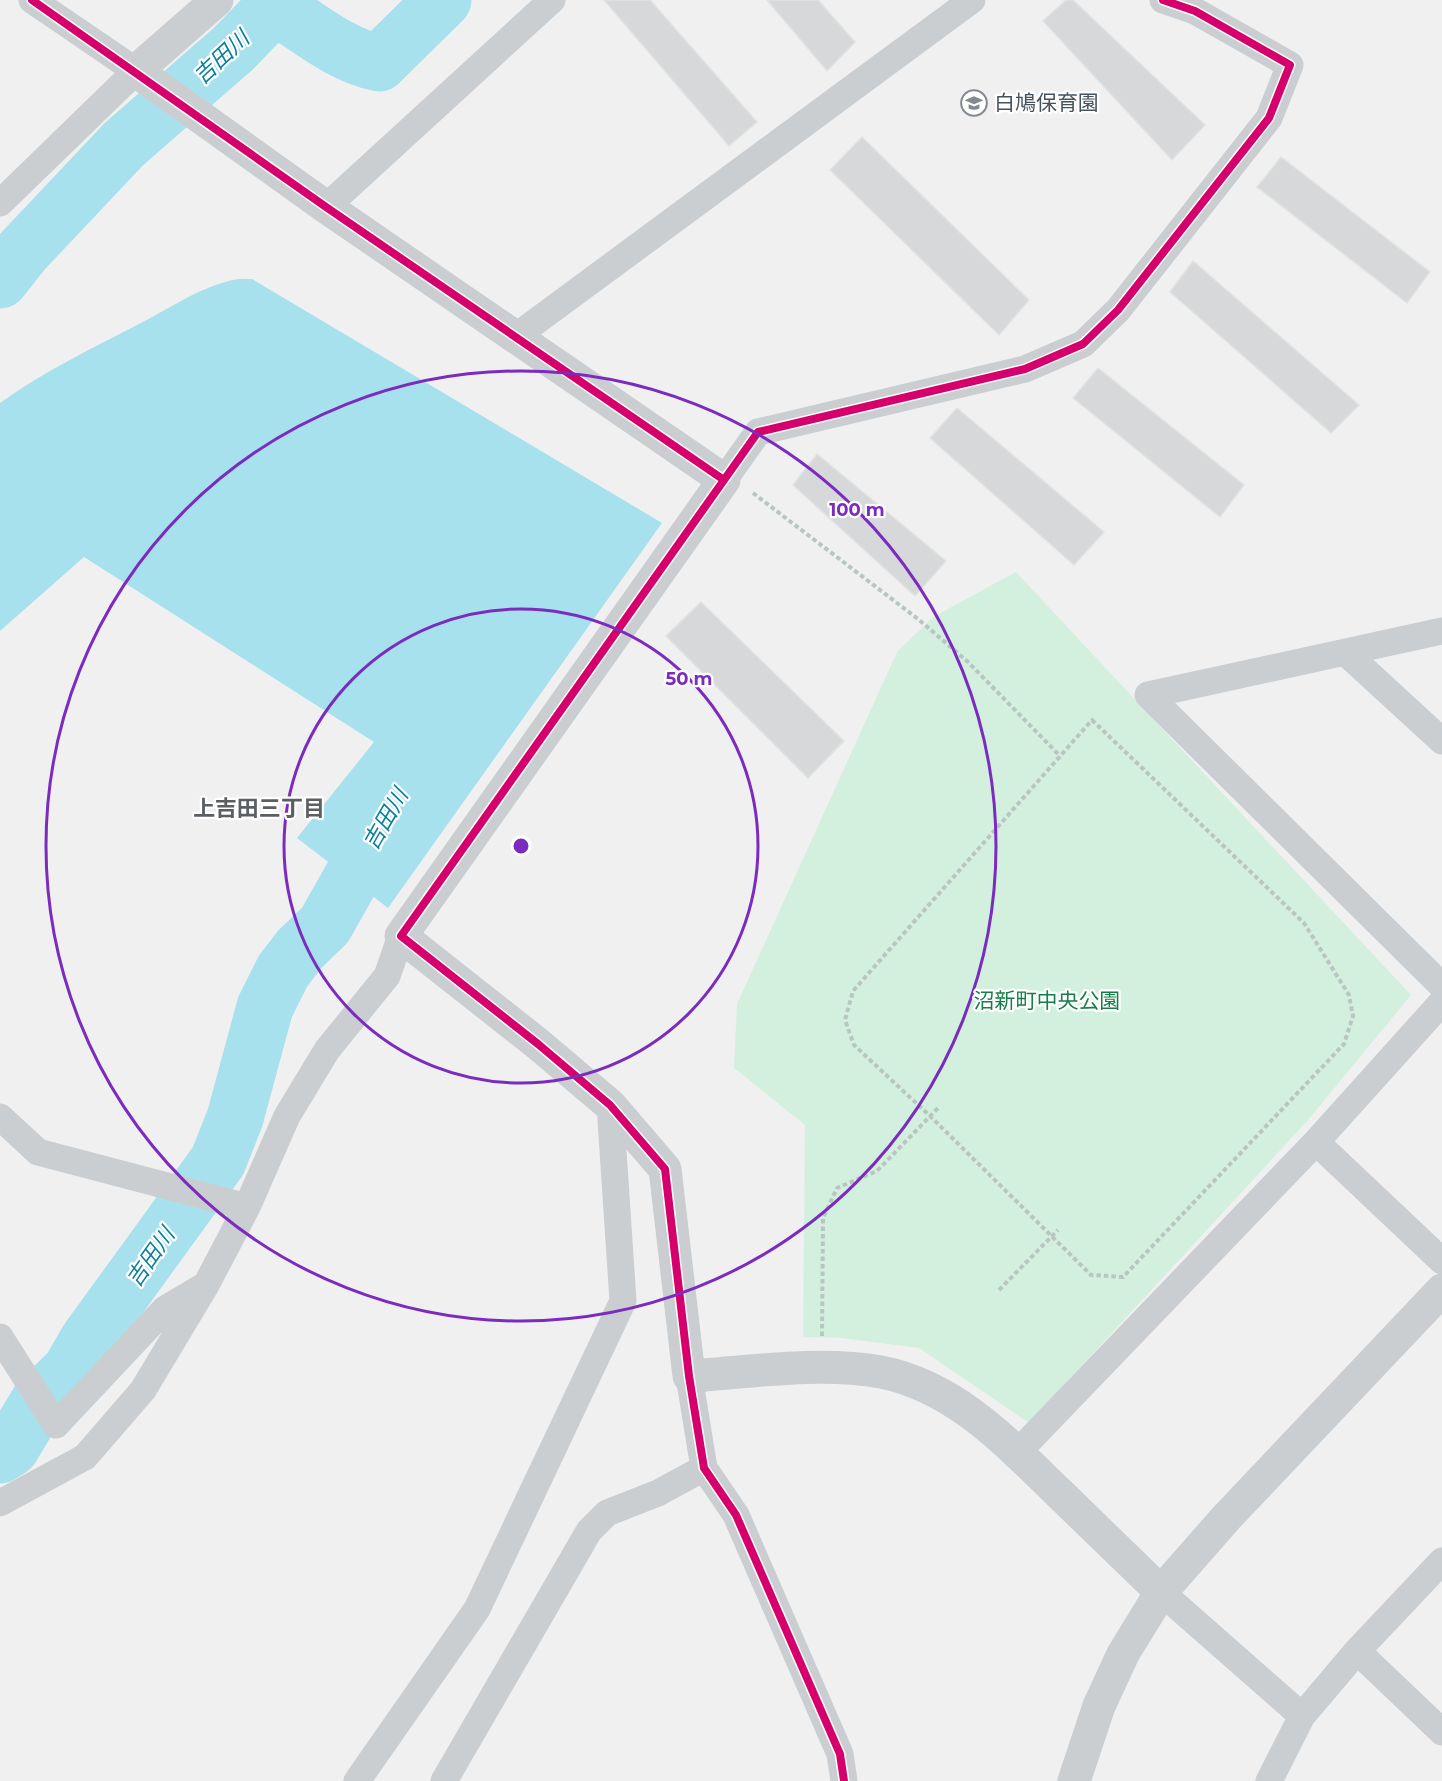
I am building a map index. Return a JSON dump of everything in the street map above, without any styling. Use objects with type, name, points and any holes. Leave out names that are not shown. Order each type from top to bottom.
[{"type":"street","points":[[32,0],[136,71],[326,207],[734,483]]},
{"type":"street","points":[[0,202],[136,71],[217,0]]},
{"type":"street","points":[[326,207],[552,0]]},
{"type":"street","points":[[515,337],[972,0]]},
{"type":"street","points":[[0,1503],[85,1457],[143,1390],[206,1285],[247,1207],[287,1116],[327,1050],[387,976],[401,936],[734,483],[758,432],[1025,369],[1083,344],[1118,310],[1269,118],[1290,65],[1195,11],[1163,0]]},
{"type":"street","points":[[1442,631],[1148,695],[1442,986]]},
{"type":"street","points":[[1345,652],[1442,741]]},
{"type":"street","points":[[401,936],[538,1044],[610,1105],[665,1168],[689,1376],[704,1468],[736,1515],[840,1754],[844,1781]]},
{"type":"street","points":[[1017,1453],[1316,1142],[1442,1002]]},
{"type":"street","points":[[357,1781],[477,1609],[623,1301],[610,1105]]},
{"type":"street","points":[[0,1117],[38,1152],[247,1207]]},
{"type":"street","points":[[1316,1142],[1442,1261]]},
{"type":"street","points":[[0,1337],[56,1425],[165,1309],[206,1285]]},
{"type":"street","points":[[1074,1781],[1099,1706],[1123,1654],[1161,1592],[1226,1518],[1442,1290]]},
{"type":"street","points":[[689,1376],[839,1368],[880,1372],[911,1381],[942,1395],[982,1419],[1161,1592],[1302,1716]]},
{"type":"street","points":[[444,1781],[589,1532],[608,1513],[658,1493],[704,1468]]},
{"type":"street","points":[[1269,1781],[1302,1716],[1357,1651],[1442,1561]]},
{"type":"street","points":[[1357,1651],[1442,1732]]},
{"type":"path","points":[[734,483],[918,619],[967,661],[1060,756]]},
{"type":"path","points":[[1092,720],[1304,922],[1349,995],[1353,1016],[1344,1044],[1123,1277],[1091,1275],[854,1044],[845,1020],[853,991],[1060,756],[1092,720]]},
{"type":"path","points":[[822,1337],[823,1218],[837,1188],[877,1171],[940,1106]]},
{"type":"path","points":[[999,1290],[1058,1230]]},
{"type":"green space","name":"沼新町中央公園","points":[[1016,572],[1411,995],[1309,1119],[1029,1423],[919,1348],[841,1338],[803,1337],[805,1125],[734,1068],[737,1004],[897,652],[933,617]]},
{"type":"water","points":[[238,279],[252,279],[662,523],[388,908],[297,838],[374,742],[84,557],[0,631],[0,403],[51,370],[188,297],[212,286]]},
{"type":"building","points":[[604,0],[650,0],[757,122],[729,146]]},
{"type":"building","points":[[767,0],[818,0],[855,42],[827,71]]},
{"type":"building","points":[[1066,0],[1073,0],[1205,125],[1172,160],[1043,21]]},
{"type":"building","points":[[862,137],[1029,300],[999,335],[830,170]]},
{"type":"building","points":[[1281,157],[1430,272],[1407,303],[1257,187]]},
{"type":"building","points":[[1193,261],[1359,405],[1331,433],[1170,292]]},
{"type":"building","points":[[1098,368],[1244,485],[1220,517],[1073,398]]},
{"type":"building","points":[[957,408],[1104,532],[1074,565],[930,438]]},
{"type":"building","points":[[817,454],[946,561],[915,596],[793,485]]},
{"type":"building","points":[[701,602],[844,741],[808,778],[666,636]]},
{"type":"waterway","name":"吉田川","points":[[0,280],[23,251],[124,144],[233,49],[266,15],[284,12],[341,49],[379,63],[443,0]]},
{"type":"waterway","name":"吉田川","points":[[0,1455],[11,1448],[39,1401],[70,1371],[88,1340],[218,1161],[235,1118],[265,1007],[283,971],[300,949],[325,925],[390,810]]},
{"type":"cycle path","points":[[32,0],[326,207],[724,480],[401,936],[538,1044],[610,1105],[665,1169],[689,1376],[704,1468],[736,1515],[840,1754],[844,1781]]},
{"type":"cycle path","points":[[724,480],[758,432],[1025,369],[1083,344],[1118,310],[1269,118],[1290,65],[1195,11],[1163,0]]},
{"type":"place","name":"白鳩保育園","points":[[974,103]]},
{"type":"district","name":"上吉田三丁目","points":[[259,808]]}]
